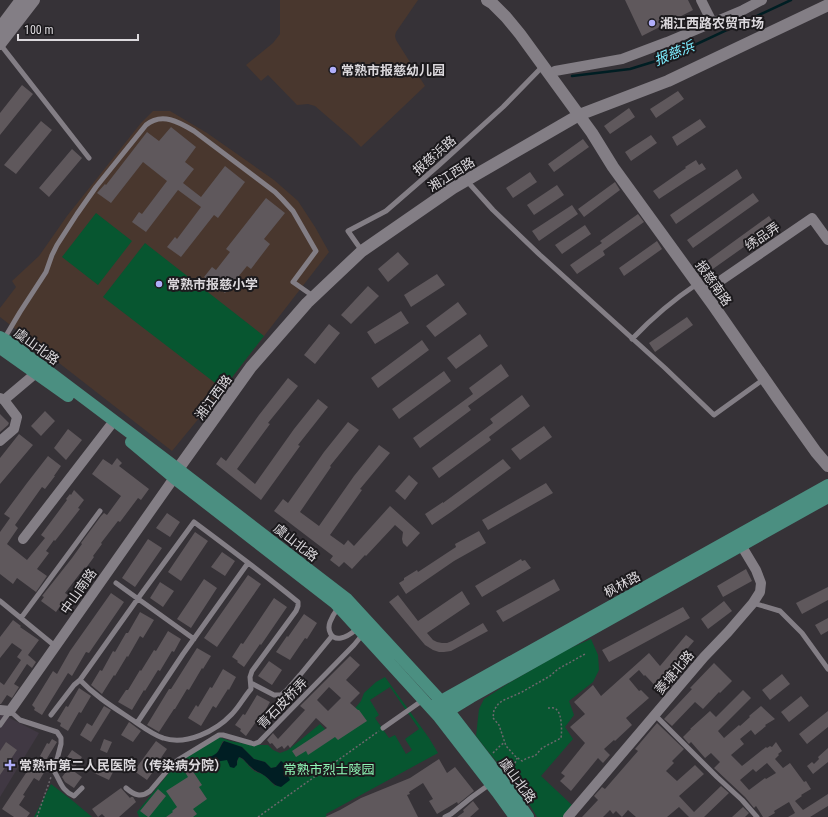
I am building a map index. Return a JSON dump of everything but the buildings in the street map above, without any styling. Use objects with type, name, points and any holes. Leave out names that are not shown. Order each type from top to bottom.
[{"type":"main road","name":"虞山北路","points":[[1,341],[36,373],[347,599],[441,701],[435,709]]},
{"type":"main road","name":"虞山北路","points":[[1,341],[11,343],[335,603],[435,709],[486,759],[515,817]]},
{"type":"main road","name":"枫林路","points":[[435,709],[471,697],[739,541],[828,485]]},
{"type":"main road","name":"枫林路","points":[[441,701],[739,541],[828,498]]},
{"type":"main road","name":"虞山北路","points":[[435,709],[528,817]]},
{"type":"street","points":[[0,28],[21,0]]},
{"type":"street","points":[[0,44],[34,0]]},
{"type":"street","name":"报慈南路","points":[[487,0],[501,12],[520,34],[701,287],[816,452],[828,466]]},
{"type":"street","name":"报慈南路","points":[[496,0],[501,3],[525,29],[545,55],[575,103],[579,115]]},
{"type":"street","points":[[701,0],[712,22]]},
{"type":"street","points":[[556,71],[622,59],[743,10],[762,0]]},
{"type":"street","name":"湘江西路","points":[[176,474],[251,367],[307,303],[362,251],[453,188],[579,115],[668,81],[821,4]]},
{"type":"street","name":"绣品弄","points":[[701,287],[812,218],[828,240]]},
{"type":"street","points":[[0,441],[14,429],[17,417],[2,399],[36,373]]},
{"type":"street","points":[[23,539],[110,426]]},
{"type":"street","name":"中山南路","points":[[5,711],[55,646],[176,474]]},
{"type":"street","name":"菱塘北路","points":[[568,817],[704,657],[753,603],[760,592],[761,583],[756,570],[739,541]]},
{"type":"lane","points":[[0,44],[89,158]]},
{"type":"lane","name":"报慈浜路","points":[[362,251],[348,231],[386,211],[416,186],[503,107],[543,66]]},
{"type":"lane","points":[[1,341],[46,272],[57,245],[90,196],[146,125],[159,119],[174,120],[194,131],[275,192],[293,211],[316,251],[293,282],[314,296]]},
{"type":"lane","points":[[466,180],[493,210],[540,255],[665,368],[714,415],[764,378]]},
{"type":"lane","points":[[632,339],[654,317],[685,292],[701,287]]},
{"type":"lane","points":[[21,618],[100,510]]},
{"type":"lane","points":[[51,715],[74,685],[80,680],[194,522],[298,602],[296,612],[252,671],[250,677],[251,689],[229,717],[221,724],[202,735],[186,740],[173,741],[161,738],[89,690],[80,680]]},
{"type":"lane","points":[[137,722],[248,563]]},
{"type":"lane","points":[[116,583],[194,639]]},
{"type":"lane","points":[[0,601],[55,646]]},
{"type":"lane","points":[[753,603],[780,611],[802,633],[828,669]]},
{"type":"lane","points":[[339,607],[329,624],[329,630],[332,636],[334,638],[340,638],[360,631]]},
{"type":"lane","name":"青石皮桥弄","points":[[126,788],[139,796],[146,794],[174,763],[219,735],[254,744],[259,742],[354,645],[360,631]]},
{"type":"lane","points":[[251,683],[274,695],[281,695],[300,675],[332,636]]},
{"type":"lane","points":[[383,728],[435,709]]},
{"type":"lane","points":[[0,725],[5,711],[20,720],[57,732],[61,738],[61,744],[54,770],[63,788],[70,794],[74,796],[82,788]]},
{"type":"lane","points":[[655,715],[742,800],[757,817]]},
{"type":"lane","points":[[445,817],[451,814],[495,779]]},
{"type":"path","points":[[548,708],[558,710],[562,732],[561,738],[542,748],[535,756],[526,758],[522,761],[517,758],[506,746],[499,725],[493,718],[494,710],[499,703],[522,692],[585,654]]},
{"type":"path","points":[[258,817],[383,728]]},
{"type":"path","points":[[486,759],[505,742]]},
{"type":"path","points":[[495,779],[511,768],[516,763],[517,758]]},
{"type":"path","points":[[37,817],[54,770]]},
{"type":"shaded area","name":"常熟市报慈幼儿园","points":[[280,0],[418,0],[396,32],[395,36],[396,40],[425,86],[361,147],[315,106],[308,104],[297,105],[268,75],[261,81],[246,65],[273,43],[280,34]]},
{"type":"shaded area","name":"常熟市报慈小学","points":[[153,111],[170,111],[207,133],[274,180],[298,201],[329,252],[223,389],[172,451],[0,317],[0,308],[16,287],[12,281],[39,256],[67,216],[141,123]]},
{"type":"shaded area","name":"常熟市第二人民医院（传染病分院）","points":[[0,713],[39,733],[0,797]]},
{"type":"green space","points":[[96,213],[132,241],[98,285],[62,257]]},
{"type":"green space","points":[[145,243],[264,336],[223,389],[103,297]]},
{"type":"green space","points":[[591,639],[598,655],[599,670],[593,682],[569,701],[574,715],[565,727],[573,739],[541,776],[572,805],[563,817],[537,817],[524,795],[476,736],[479,709],[484,699],[509,683],[566,650]]},
{"type":"green space","name":"常熟市烈士陵园","points":[[385,677],[438,753],[326,814],[327,817],[139,817],[137,812],[177,763],[219,737],[230,741],[251,745],[268,745],[273,750],[280,753],[288,750],[320,724],[327,731],[351,713],[361,701],[364,693],[376,682]],"holes":[[[390,687],[419,729],[405,739],[412,750],[406,754],[395,735],[389,738],[375,718],[379,715],[370,700]],[[223,741],[242,747],[254,759],[265,762],[271,768],[276,767],[281,761],[288,772],[288,776],[275,786],[264,775],[253,770],[241,758],[238,757],[237,765],[227,760],[210,757],[217,753]]]},
{"type":"green space","points":[[51,784],[73,801],[92,817],[34,817]]},
{"type":"water","points":[[224,741],[242,747],[254,759],[265,762],[271,768],[276,767],[281,761],[290,768],[288,776],[290,780],[281,787],[278,786],[254,770],[239,757],[237,765],[234,768],[230,767],[227,760],[215,762],[209,757],[217,753]]},
{"type":"waterway","name":"报慈浜","points":[[572,76],[630,69],[669,57],[791,0]]},
{"type":"place","name":"湘江西路农贸市场","points":[[652,23]]},
{"type":"place","name":"常熟市报慈幼儿园","points":[[333,70]]},
{"type":"place","name":"常熟市报慈小学","points":[[159,284]]},
{"type":"place","name":"常熟市第二人民医院（传染病分院）","points":[[10,765]]}]
